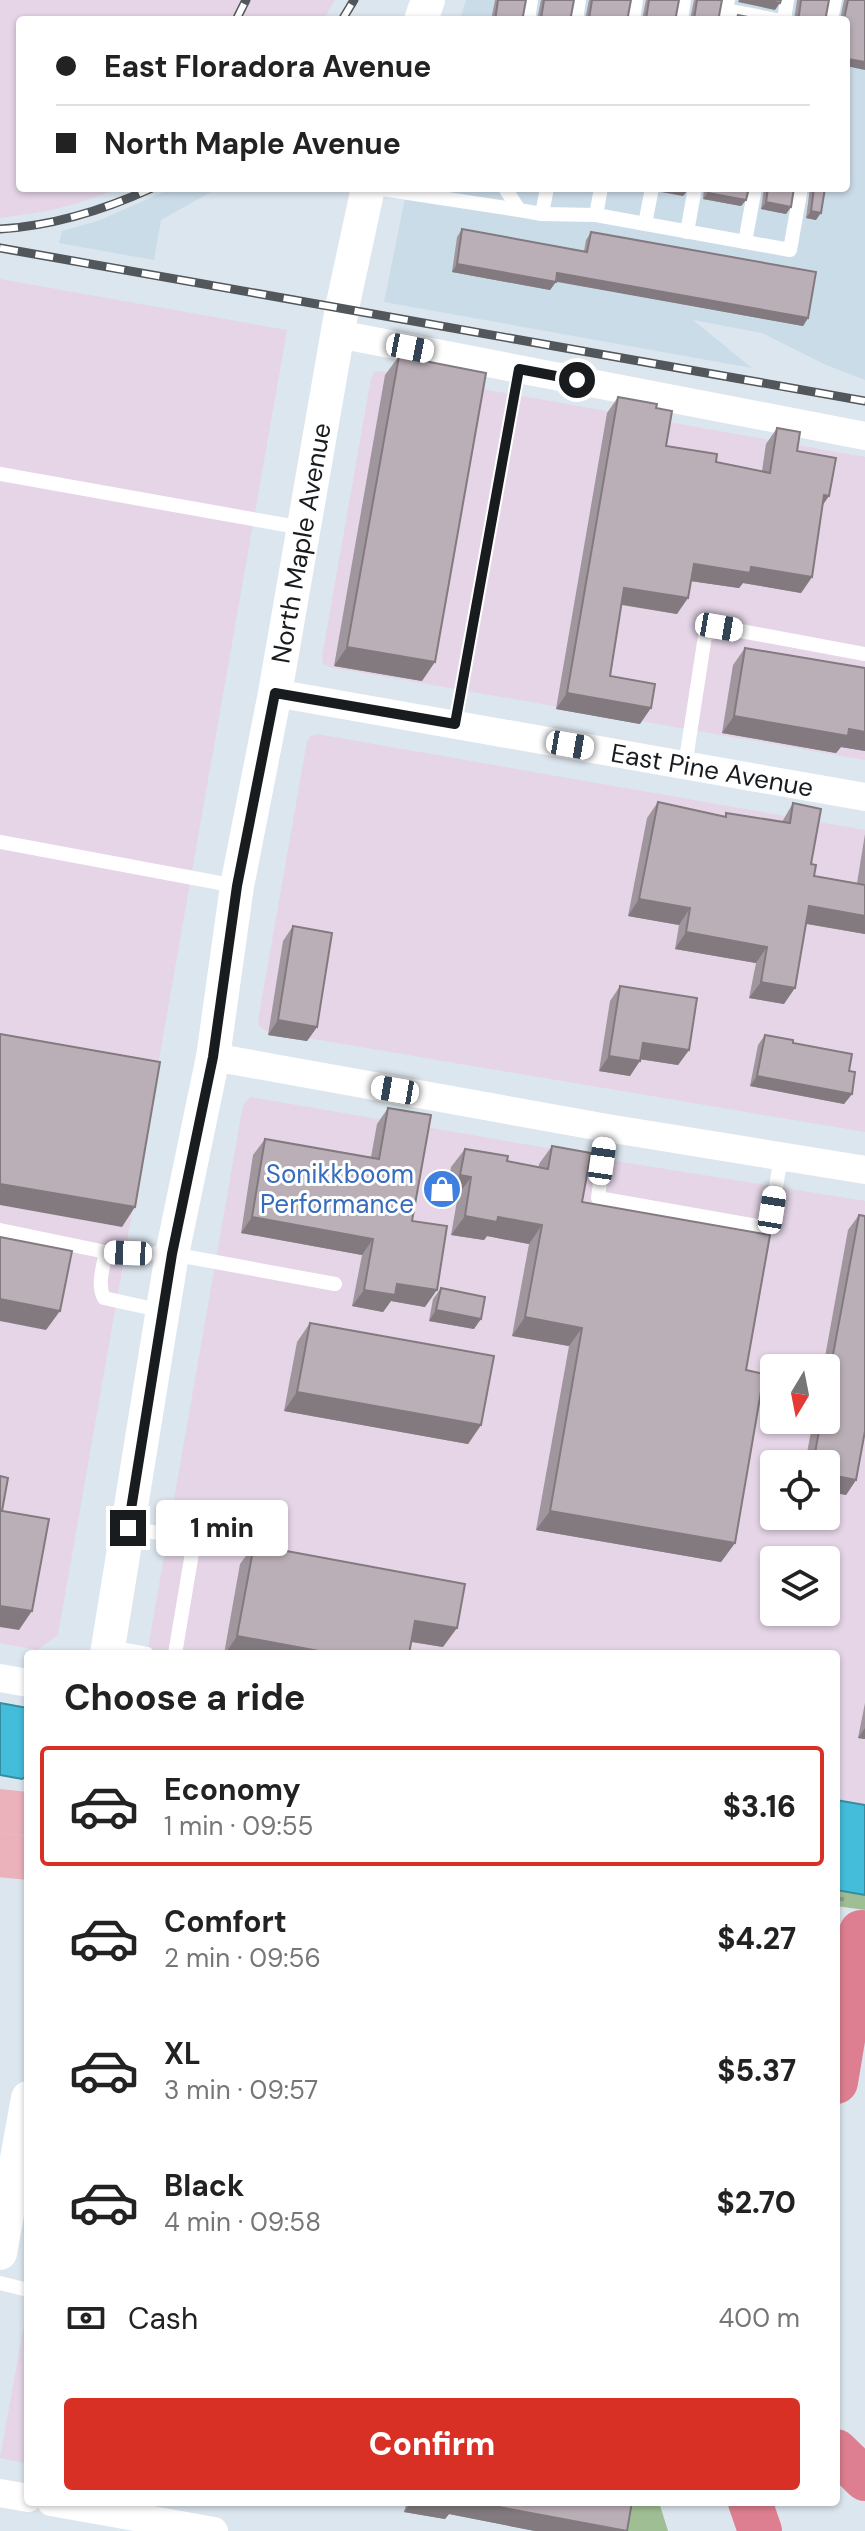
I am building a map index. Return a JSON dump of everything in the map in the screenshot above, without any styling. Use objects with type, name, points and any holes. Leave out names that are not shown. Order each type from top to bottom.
[{"type":"highway","points":[[840,2058],[851,1991],[854,1931]]},
{"type":"highway","points":[[840,2455],[865,2479]]},
{"type":"highway","points":[[751,2506],[760,2531]]},
{"type":"main road","points":[[0,1811],[24,1814]]},
{"type":"main road","points":[[0,1855],[24,1858]]},
{"type":"street","name":"North Maple Avenue","points":[[108,1650],[172,1254],[213,1057],[237,886],[275,693],[338,334],[367,192]]},
{"type":"street","points":[[338,334],[865,436]]},
{"type":"street","name":"East Pine Avenue","points":[[275,693],[865,797]]},
{"type":"street","points":[[213,1057],[607,1128],[865,1170]]},
{"type":"street","points":[[0,1678],[24,1682]]},
{"type":"street","points":[[0,2253],[24,2120]]},
{"type":"street","points":[[0,2493],[24,2497]]},
{"type":"street","points":[[73,2506],[214,2531]]},
{"type":"lane","points":[[726,10],[757,16]]},
{"type":"lane","points":[[402,192],[542,214],[596,215],[790,250],[800,192]]},
{"type":"lane","points":[[508,192],[519,210]]},
{"type":"lane","points":[[542,214],[546,192]]},
{"type":"lane","points":[[596,215],[600,192]]},
{"type":"lane","points":[[645,224],[651,192]]},
{"type":"lane","points":[[687,232],[694,192]]},
{"type":"lane","points":[[745,242],[754,192]]},
{"type":"lane","points":[[455,724],[519,369]]},
{"type":"lane","points":[[0,474],[303,528]]},
{"type":"lane","points":[[685,766],[705,636],[719,627],[865,654]]},
{"type":"lane","points":[[0,842],[237,886]]},
{"type":"lane","points":[[607,1128],[598,1198],[769,1228],[781,1157]]},
{"type":"lane","points":[[0,1230],[106,1252],[172,1254],[335,1284]]},
{"type":"lane","points":[[106,1252],[100,1283],[104,1298],[163,1312]]},
{"type":"lane","points":[[128,1528],[177,1536],[187,1541],[192,1553],[176,1650]]},
{"type":"lane","points":[[0,2283],[24,2289]]},
{"type":"shaded area","points":[[0,0],[335,0],[325,16],[16,16],[16,192],[109,192],[48,211],[0,218]]},
{"type":"shaded area","points":[[466,0],[865,0],[865,380],[824,364],[762,333],[693,320],[752,368],[384,302],[406,192],[850,192],[850,16],[461,16]]},
{"type":"shaded area","points":[[164,192],[211,192],[161,220],[154,260],[59,243],[62,231],[100,220]]},
{"type":"shaded area","points":[[0,279],[287,330],[58,1635],[37,1650],[0,1643]]},
{"type":"shaded area","points":[[374,372],[865,457],[865,760],[323,664],[371,378]]},
{"type":"shaded area","points":[[317,734],[865,830],[865,1132],[266,1031],[260,1027],[258,1021],[307,741]]},
{"type":"shaded area","points":[[250,1097],[571,1154],[865,1201],[865,1804],[840,1800],[840,1650],[148,1650],[243,1105]]},
{"type":"shaded area","points":[[24,2324],[24,2463],[0,2458]]},
{"type":"green space","points":[[840,1891],[865,1895],[865,1910],[840,1907]]},
{"type":"green space","points":[[612,2506],[660,2506],[668,2531],[607,2531]]},
{"type":"water","points":[[0,1703],[24,1707],[24,1778],[0,1775]]},
{"type":"water","points":[[840,1801],[865,1805],[865,1895],[840,1891]]},
{"type":"building","points":[[498,0],[526,0],[523,16],[496,16]]},
{"type":"building","points":[[544,0],[574,0],[571,16],[541,16]]},
{"type":"building","points":[[592,0],[631,0],[628,16],[589,16]]},
{"type":"building","points":[[649,0],[679,0],[676,16],[646,16]]},
{"type":"building","points":[[697,0],[722,0],[719,16],[694,16]]},
{"type":"building","points":[[801,0],[829,0],[826,16],[799,15]]},
{"type":"building","points":[[848,0],[865,0],[865,62],[850,60],[850,16],[845,16]]},
{"type":"building","points":[[708,192],[748,192],[746,200]]},
{"type":"building","points":[[767,192],[793,192],[791,207],[766,202]]},
{"type":"building","points":[[813,192],[824,192],[821,213],[811,211]]},
{"type":"building","points":[[462,229],[587,252],[591,232],[816,272],[808,318],[557,273],[556,282],[457,264]]},
{"type":"building","points":[[399,356],[486,373],[435,662],[347,647]]},
{"type":"building","points":[[618,397],[657,404],[656,408],[672,411],[666,446],[717,454],[716,462],[770,473],[777,428],[800,432],[797,451],[836,458],[829,496],[824,495],[812,577],[751,567],[750,573],[694,564],[688,598],[624,588],[610,676],[655,684],[651,708],[567,693]]},
{"type":"building","points":[[745,648],[865,668],[865,732],[849,729],[848,736],[734,716]]},
{"type":"building","points":[[658,802],[726,817],[726,813],[790,823],[793,803],[821,809],[811,864],[816,865],[814,876],[865,885],[865,916],[809,906],[795,988],[761,982],[767,947],[686,932],[690,908],[639,899]]},
{"type":"building","points":[[293,926],[332,933],[317,1027],[278,1020]]},
{"type":"building","points":[[620,986],[697,998],[689,1050],[643,1043],[640,1061],[609,1056]]},
{"type":"building","points":[[0,1034],[160,1062],[135,1207],[0,1184]]},
{"type":"building","points":[[765,1035],[852,1054],[849,1071],[855,1072],[852,1094],[757,1076]]},
{"type":"building","points":[[388,1108],[431,1115],[412,1221],[447,1226],[437,1290],[397,1284],[395,1295],[364,1290],[373,1239],[252,1217],[265,1139],[379,1159]]},
{"type":"building","points":[[552,1146],[591,1153],[582,1202],[770,1235],[746,1370],[760,1373],[760,1397],[735,1543],[550,1511],[582,1328],[525,1317],[542,1225],[498,1217],[497,1222],[465,1216],[471,1177],[460,1175],[465,1149],[508,1156],[507,1161],[548,1169]]},
{"type":"building","points":[[859,1215],[865,1216],[865,1431],[856,1480],[840,1477],[840,1450],[816,1450],[818,1434],[840,1434],[840,1354],[833,1354]]},
{"type":"building","points":[[0,1237],[72,1251],[60,1311],[0,1299]]},
{"type":"building","points":[[441,1288],[485,1297],[481,1319],[436,1310]]},
{"type":"building","points":[[310,1323],[494,1356],[481,1425],[297,1392]]},
{"type":"building","points":[[0,1476],[8,1478],[2,1511],[49,1519],[32,1611],[0,1606]]},
{"type":"building","points":[[254,1545],[465,1584],[457,1628],[415,1621],[410,1650],[313,1650],[237,1636]]},
{"type":"building","points":[[493,2506],[631,2506],[627,2531]]},
{"type":"railway","points":[[238,16],[246,0]]},
{"type":"railway","points":[[344,16],[354,0]]},
{"type":"railway","points":[[0,229],[78,216],[142,192]]},
{"type":"railway","points":[[0,248],[865,401]]},
{"type":"place","name":"Sonikkboom Performance","points":[[442,1189]]},
{"type":"route","points":[[128,1528],[172,1254],[213,1057],[237,886],[275,693],[455,724],[519,369],[577,380]]}]
